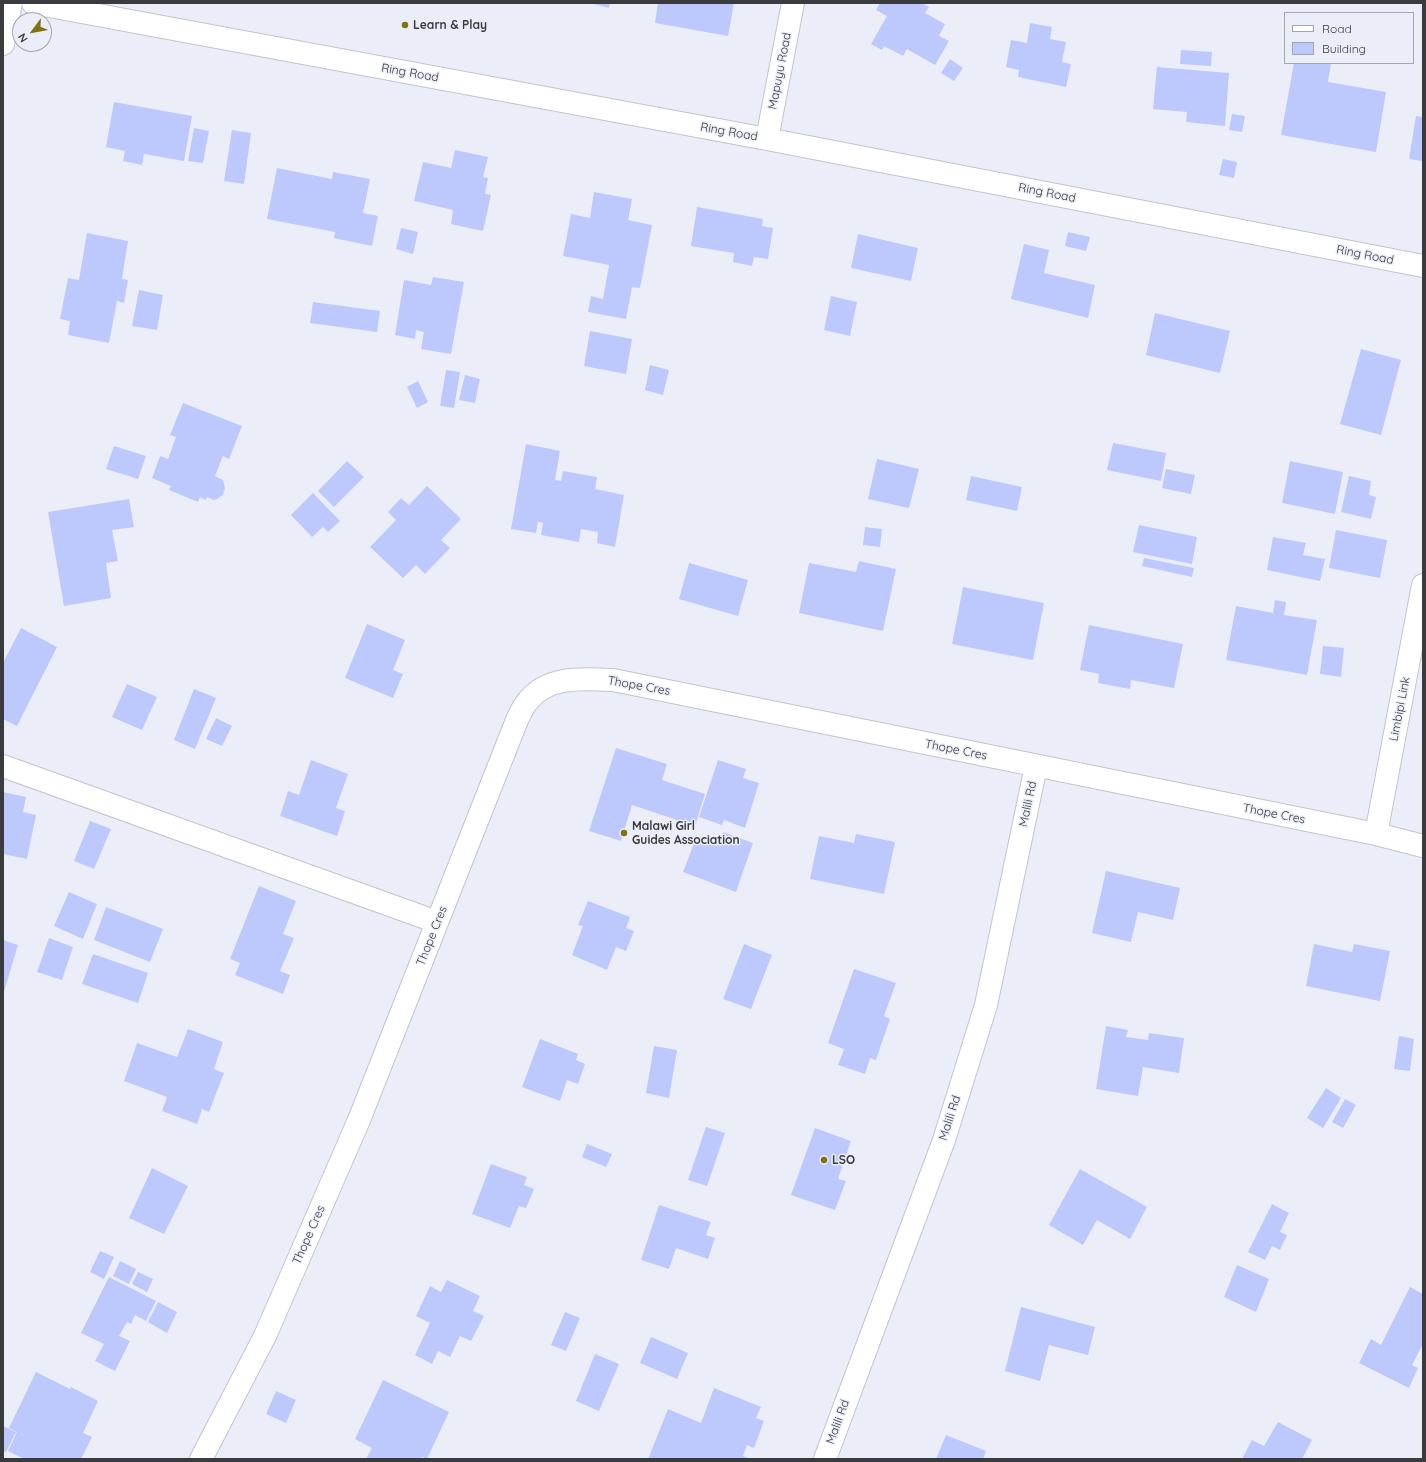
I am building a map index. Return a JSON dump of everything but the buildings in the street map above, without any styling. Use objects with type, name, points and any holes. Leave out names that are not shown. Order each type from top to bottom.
[{"type":"street","points":[[3,44],[11,3]]},
{"type":"street","name":"Ring Road","points":[[33,3],[767,139],[1423,266]]},
{"type":"street","name":"Mapuyu Road","points":[[767,139],[793,3]]},
{"type":"street","name":"Limbipi Link","points":[[1376,834],[1423,585]]},
{"type":"street","name":"Thope Cres","points":[[201,1459],[265,1336],[359,1120],[517,720],[527,701],[538,690],[557,682],[580,679],[613,680],[1376,834],[1423,846]]},
{"type":"street","points":[[3,766],[438,922]]},
{"type":"street","name":"Malili Rd","points":[[825,1459],[944,1140],[986,1005],[1036,766]]},
{"type":"place","name":"Learn & Play","points":[[405,25]]},
{"type":"place","name":"Malawi Girl Guides Association","points":[[624,833]]},
{"type":"place","name":"LSO","points":[[824,1160]]}]
